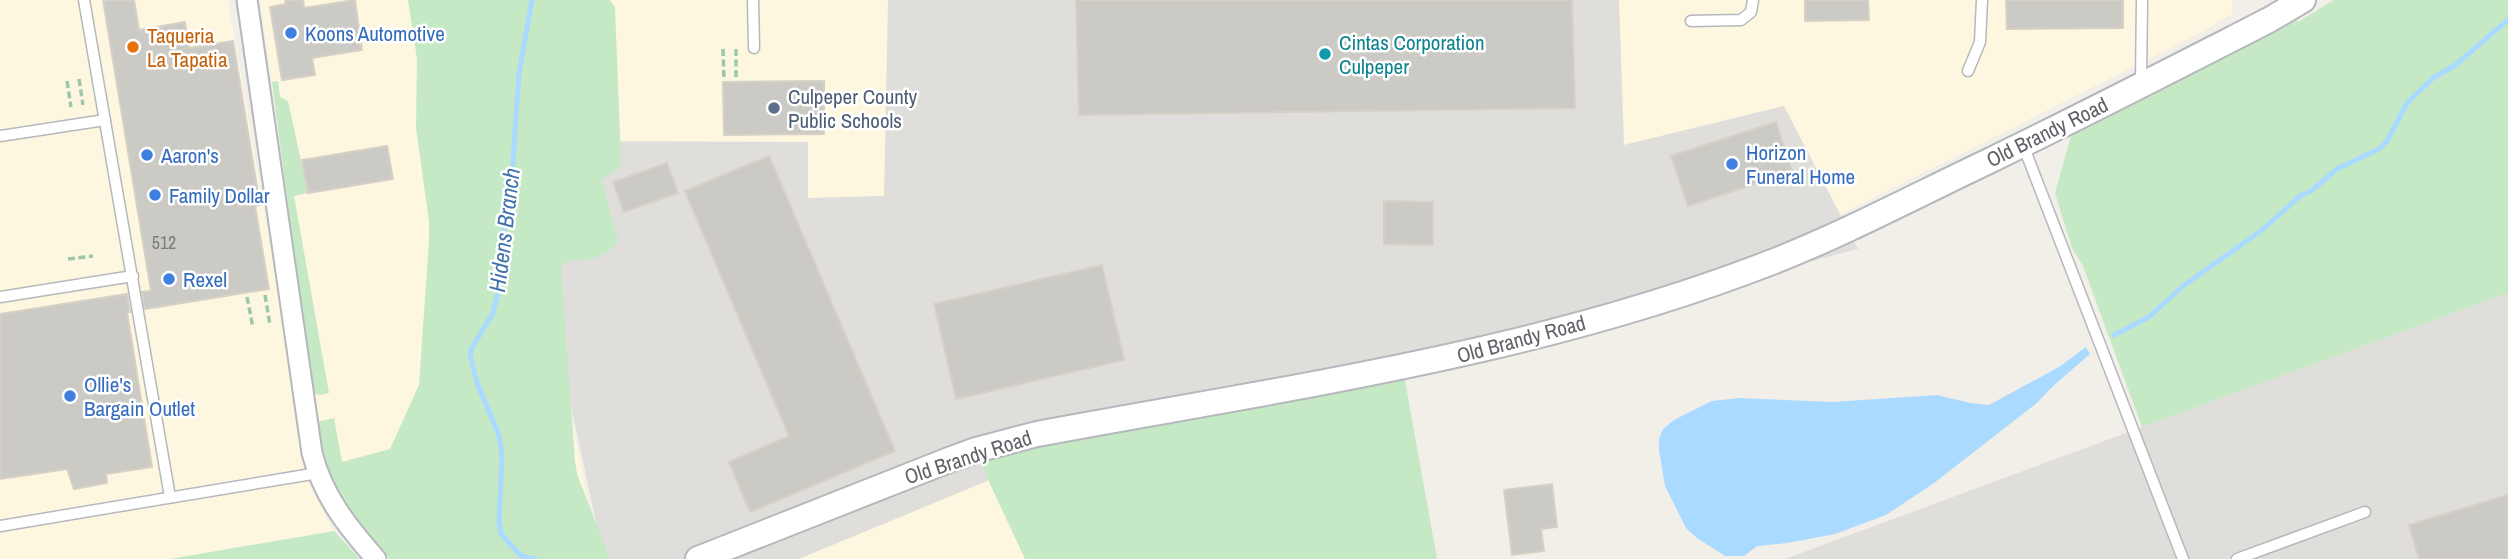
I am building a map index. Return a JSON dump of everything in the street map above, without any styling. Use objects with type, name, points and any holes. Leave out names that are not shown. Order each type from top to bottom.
[{"type":"street","points":[[247,0],[312,453],[318,473],[341,518],[376,559]]},
{"type":"street","name":"Old Brandy Road","points":[[698,559],[989,446],[1037,434],[1454,357],[1521,341],[1771,263],[1835,236],[2023,145],[2304,0]]},
{"type":"lane","points":[[84,0],[170,497]]},
{"type":"lane","points":[[753,0],[754,48]]},
{"type":"lane","points":[[1691,20],[1741,20],[1751,12],[1753,0]]},
{"type":"lane","points":[[1968,71],[1980,42],[1982,0]]},
{"type":"lane","points":[[2141,85],[2142,0]]},
{"type":"lane","points":[[0,136],[106,120]]},
{"type":"lane","points":[[2023,145],[2183,559]]},
{"type":"lane","points":[[0,298],[133,276]]},
{"type":"lane","points":[[0,526],[318,473]]},
{"type":"lane","points":[[2237,559],[2365,512]]},
{"type":"path","points":[[723,49],[724,79]]},
{"type":"path","points":[[736,49],[736,79]]},
{"type":"path","points":[[79,79],[83,105]]},
{"type":"path","points":[[67,81],[71,107]]},
{"type":"path","points":[[68,259],[93,256]]},
{"type":"path","points":[[265,295],[270,325]]},
{"type":"path","points":[[247,297],[253,328]]},
{"type":"shaded area","points":[[0,0],[228,0],[285,332],[301,444],[310,486],[334,531],[170,559],[0,559]]},
{"type":"shaded area","points":[[260,0],[891,0],[884,196],[808,198],[808,142],[516,145],[600,559],[390,559],[319,442]]},
{"type":"shaded area","points":[[888,0],[1619,0],[1624,145],[1784,106],[1858,249],[1011,471],[799,559],[604,559],[514,141],[808,142],[808,198],[884,196]]},
{"type":"shaded area","points":[[1619,0],[2232,0],[2232,14],[2196,35],[1839,215],[1784,106],[1623,145]]},
{"type":"shaded area","points":[[2508,293],[2508,559],[1785,559],[2142,427]]},
{"type":"shaded area","points":[[979,460],[1025,559],[722,559]]},
{"type":"green space","points":[[408,0],[610,0],[615,7],[621,161],[618,169],[601,180],[618,239],[609,251],[602,255],[566,261],[561,267],[577,474],[610,559],[390,559],[355,524],[340,500],[330,475],[317,422],[334,418],[342,462],[390,449],[419,385],[429,222],[416,127],[417,59]]},
{"type":"green space","points":[[2334,0],[2508,0],[2508,293],[2142,427],[2083,266],[2072,248],[2055,193],[2071,136],[2092,121],[2295,18],[2298,22]]},
{"type":"green space","points":[[278,81],[280,97],[288,101],[308,193],[294,196],[329,393],[319,395],[312,392],[272,82]]},
{"type":"green space","points":[[1404,375],[1437,559],[1025,559],[979,460],[996,453]]},
{"type":"green space","points":[[334,531],[360,559],[170,559]]},
{"type":"water","points":[[2086,347],[2090,354],[2037,403],[1934,483],[1886,515],[1835,534],[1757,546],[1744,556],[1725,556],[1686,528],[1665,486],[1659,450],[1663,429],[1674,420],[1712,401],[1739,398],[1832,402],[1937,395],[1989,405],[2059,367]]},
{"type":"building","points":[[103,0],[134,0],[139,30],[185,22],[189,48],[233,41],[260,205],[255,206],[269,289],[145,309],[142,292],[151,291]]},
{"type":"building","points":[[285,0],[303,0],[304,8],[355,0],[362,50],[312,58],[315,75],[282,80],[270,7],[286,4]]},
{"type":"building","name":"Cintas Corporation Culpeper","points":[[1076,0],[1572,0],[1575,108],[1079,115]]},
{"type":"building","points":[[1805,0],[1868,0],[1869,20],[1805,21]]},
{"type":"building","points":[[2006,0],[2123,0],[2123,28],[2007,29]]},
{"type":"building","name":"Culpeper County Public Schools","points":[[824,81],[824,134],[724,135],[723,82]]},
{"type":"building","name":"Horizon Funeral Home","points":[[1776,122],[1792,172],[1688,206],[1671,156]]},
{"type":"building","points":[[387,146],[393,179],[308,193],[302,160]]},
{"type":"building","points":[[769,156],[895,451],[750,512],[729,462],[789,436],[685,191]]},
{"type":"building","points":[[667,163],[678,193],[624,212],[613,182]]},
{"type":"building","points":[[1384,201],[1433,202],[1433,245],[1384,244]]},
{"type":"building","points":[[1102,265],[1124,360],[956,399],[934,304]]},
{"type":"building","name":"Ollie's Bargain Outlet","points":[[127,294],[130,312],[127,312],[152,467],[106,474],[107,483],[74,489],[67,469],[0,479],[0,314]]},
{"type":"building","points":[[1552,484],[1557,527],[1541,529],[1544,551],[1512,555],[1504,490]]},
{"type":"building","points":[[2508,495],[2508,559],[2419,559],[2409,525]]},
{"type":"waterway","name":"Hidens Branch","points":[[532,0],[519,73],[513,163],[503,234],[502,275],[493,313],[470,354],[477,383],[499,435],[502,456],[499,523],[501,534],[521,556],[535,559]]},
{"type":"waterway","points":[[2114,335],[2149,317],[2183,286],[2262,230],[2300,196],[2311,191],[2337,169],[2379,149],[2387,141],[2407,103],[2433,78],[2454,66],[2508,20]]},
{"type":"place","name":"Koons Automotive","points":[[291,33]]},
{"type":"place","name":"Taqueria La Tapatia","points":[[133,47]]},
{"type":"place","name":"Cintas Corporation Culpeper","points":[[1325,54]]},
{"type":"place","name":"Culpeper County Public Schools","points":[[774,108]]},
{"type":"place","name":"Aaron's","points":[[147,155]]},
{"type":"place","name":"Horizon Funeral Home","points":[[1732,164]]},
{"type":"place","name":"Family Dollar","points":[[155,195]]},
{"type":"place","name":"Rexel","points":[[169,279]]},
{"type":"place","name":"Ollie's Bargain Outlet","points":[[70,396]]}]
